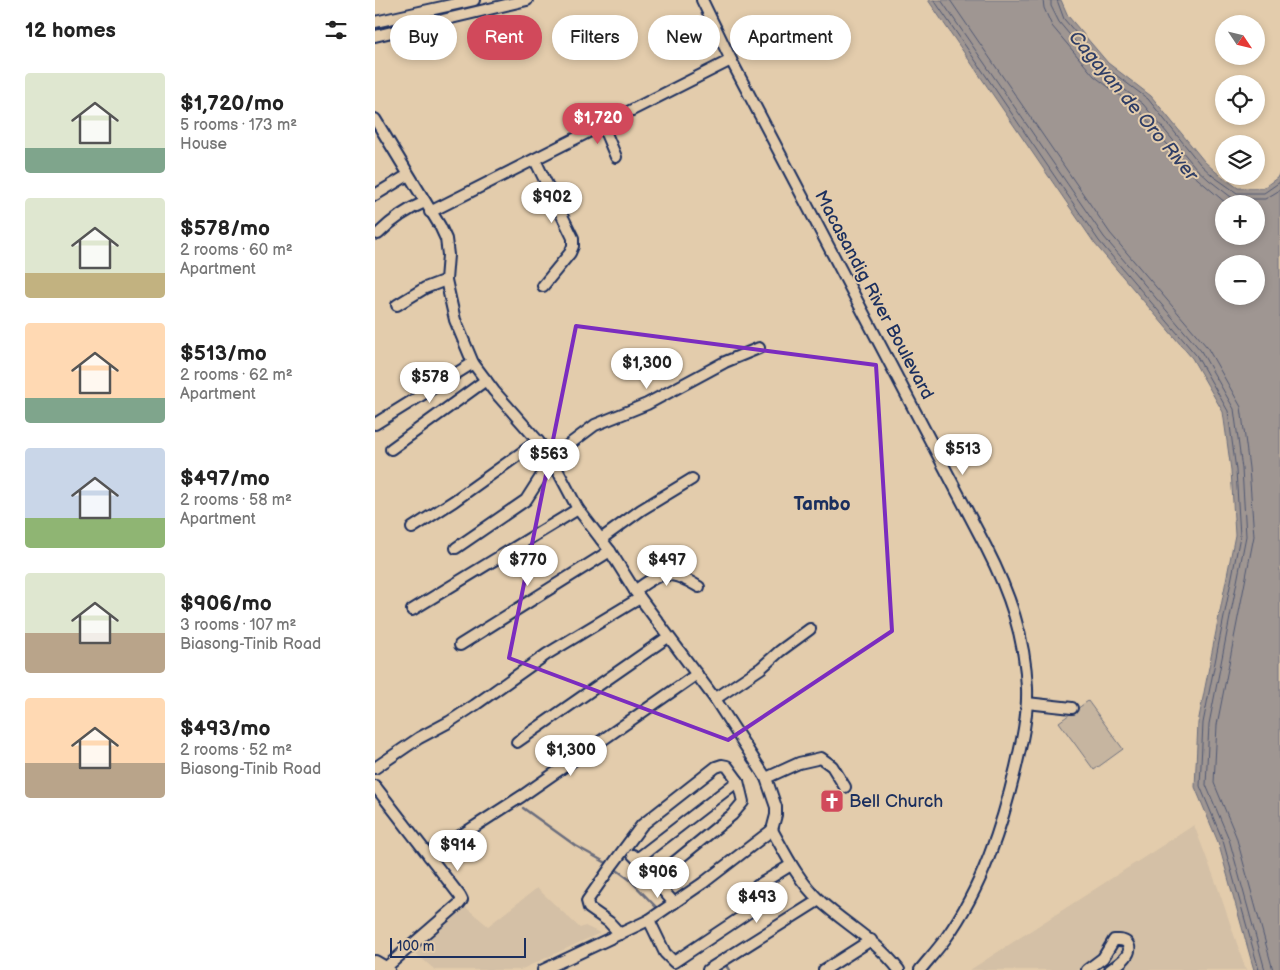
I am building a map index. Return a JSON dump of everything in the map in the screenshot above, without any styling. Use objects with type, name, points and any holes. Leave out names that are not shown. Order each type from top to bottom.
[{"type":"street","points":[[408,15],[474,0]]},
{"type":"street","points":[[479,0],[482,11]]},
{"type":"street","points":[[457,17],[527,0]]},
{"type":"street","name":"Macasandig River Boulevard","points":[[702,0],[730,58]]},
{"type":"street","points":[[375,22],[390,19]]},
{"type":"street","points":[[375,36],[390,32]]},
{"type":"street","points":[[430,212],[731,60]]},
{"type":"street","name":"Macasandig River Boulevard","points":[[731,60],[910,398],[1001,577],[1020,630],[1027,703],[1021,745],[1011,787],[995,839],[977,886],[947,937],[920,970]]},
{"type":"street","points":[[375,119],[379,137],[408,175],[446,239],[448,255],[446,280],[455,320],[473,363],[485,380],[538,441],[553,462],[578,509],[610,551],[668,637],[715,699],[766,778],[776,807],[772,830],[674,903],[649,920],[543,970]]},
{"type":"street","points":[[602,124],[616,157]]},
{"type":"street","points":[[535,160],[573,238],[573,246],[570,253],[543,286]]},
{"type":"street","points":[[375,195],[408,175]]},
{"type":"street","points":[[378,234],[417,205],[425,202]]},
{"type":"street","points":[[397,305],[425,288],[446,280]]},
{"type":"street","points":[[456,548],[526,500],[553,462],[595,425],[647,404],[725,362],[759,348]]},
{"type":"street","points":[[375,424],[473,363]]},
{"type":"street","points":[[391,449],[485,380]]},
{"type":"street","points":[[412,528],[454,501],[538,441]]},
{"type":"street","points":[[601,540],[641,510],[692,479]]},
{"type":"street","points":[[412,610],[578,509]]},
{"type":"street","points":[[459,645],[610,551]]},
{"type":"street","points":[[375,768],[419,738],[475,705],[547,654],[638,594],[654,578],[669,574],[678,575],[699,587]]},
{"type":"street","points":[[715,699],[761,668],[810,629]]},
{"type":"street","points":[[517,742],[668,637]]},
{"type":"street","points":[[429,856],[522,796],[697,674]]},
{"type":"street","points":[[1027,703],[1072,708]]},
{"type":"street","points":[[766,778],[799,762],[821,758],[832,766],[845,787]]},
{"type":"street","points":[[620,934],[609,922],[589,908],[587,904],[611,866],[642,825],[716,766],[727,766],[738,781],[743,798],[741,805],[732,815],[656,877]]},
{"type":"street","points":[[637,858],[738,781]]},
{"type":"street","points":[[375,786],[462,900],[383,968]]},
{"type":"street","points":[[772,830],[791,865],[806,886],[819,900],[871,940],[899,970]]},
{"type":"street","points":[[625,848],[656,877],[660,886],[674,903]]},
{"type":"street","points":[[649,920],[665,953],[675,962],[764,902],[757,886],[791,865]]},
{"type":"street","points":[[707,970],[819,900]]},
{"type":"street","points":[[1087,970],[1103,958],[1114,940],[1120,939],[1125,941],[1129,951],[1127,956],[1110,970]]},
{"type":"street","points":[[824,970],[871,940]]},
{"type":"highlighted area","points":[[576,326],[876,365],[892,631],[728,740],[509,658]]},
{"type":"shaded area","points":[[1088,701],[1123,749],[1094,770],[1059,722]]},
{"type":"shaded area","points":[[1194,825],[1246,970],[970,970]]},
{"type":"shaded area","points":[[537,888],[580,928],[585,926],[600,933],[520,970],[435,970],[412,950],[463,905],[488,926]]},
{"type":"water","name":"Cagayan de Oro River","points":[[928,0],[1061,0],[1068,16],[1108,63],[1151,96],[1204,161],[1215,171],[1215,185],[1234,185],[1238,188],[1263,188],[1277,178],[1280,172],[1280,970],[1254,970],[1218,842],[1195,787],[1198,723],[1235,535],[1231,470],[1223,412],[1192,358],[1095,244]]},
{"type":"waterway","points":[[523,808],[576,846],[610,865]]},
{"type":"waterway","points":[[614,868],[629,879],[656,907]]},
{"type":"place","name":"Bell Church","points":[[832,801]]},
{"type":"district","name":"Tambo","points":[[822,504]]}]
